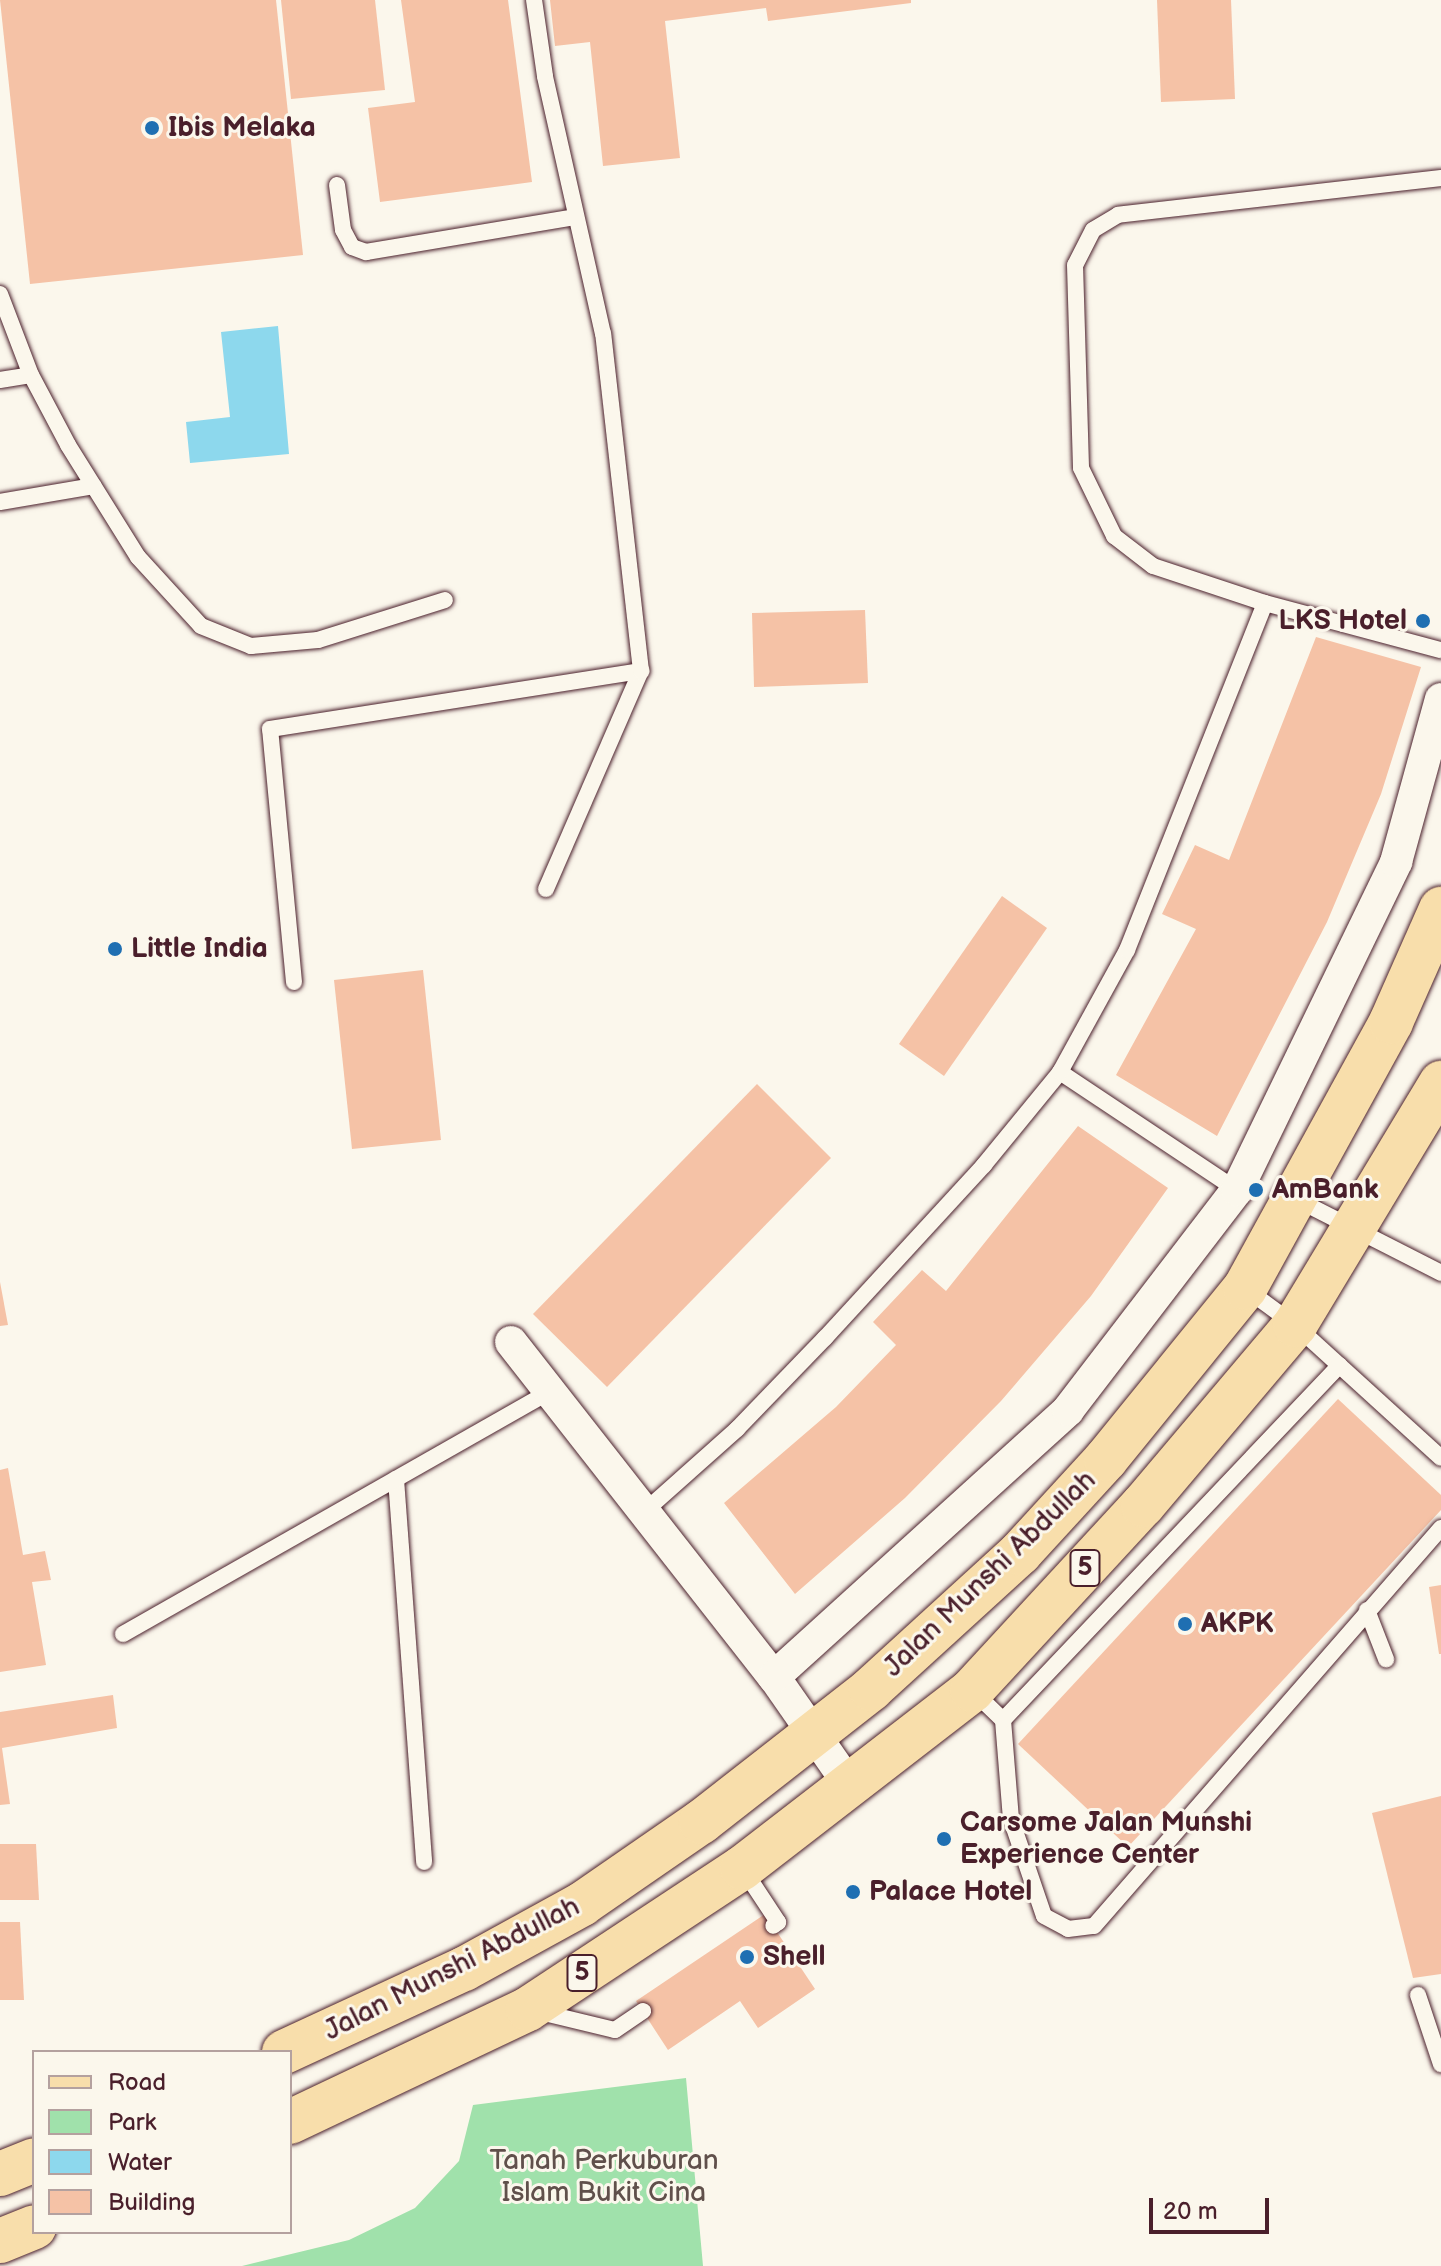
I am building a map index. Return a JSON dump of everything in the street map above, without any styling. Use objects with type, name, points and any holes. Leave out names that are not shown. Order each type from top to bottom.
[{"type":"main road","name":"Jalan Munshi Abdullah","points":[[288,2050],[464,1969],[582,1904],[701,1822],[927,1642],[1020,1553],[1106,1459],[1245,1288],[1391,1022],[1441,909]]},
{"type":"main road","name":"Jalan Munshi Abdullah","points":[[292,2121],[528,2009],[742,1868],[972,1690],[1143,1505],[1295,1325],[1441,1083]]},
{"type":"main road","points":[[0,2174],[32,2161]]},
{"type":"main road","points":[[0,2241],[32,2228]]},
{"type":"street","points":[[774,1677],[1068,1410],[1237,1190],[1396,862],[1441,699]]},
{"type":"street","points":[[511,1342],[774,1677],[850,1786]]},
{"type":"lane","points":[[534,0],[545,76],[603,334],[641,671],[546,889]]},
{"type":"lane","points":[[1441,178],[1118,215],[1093,230],[1075,265],[1081,468],[1114,536],[1153,566],[1265,603],[1441,650]]},
{"type":"lane","points":[[337,185],[343,230],[352,247],[366,252],[576,217]]},
{"type":"lane","points":[[0,294],[31,375],[94,486],[138,557],[201,626],[251,646],[318,640],[445,600]]},
{"type":"lane","points":[[0,380],[31,375]]},
{"type":"lane","points":[[0,502],[94,486]]},
{"type":"lane","points":[[644,1512],[737,1429],[825,1338],[984,1165],[1060,1072],[1127,950],[1265,603]]},
{"type":"lane","points":[[294,982],[270,729],[641,671]]},
{"type":"lane","points":[[1060,1072],[1237,1190]]},
{"type":"lane","points":[[1295,1199],[1441,1273]]},
{"type":"lane","points":[[1245,1288],[1295,1325],[1441,1458]]},
{"type":"lane","points":[[1003,1720],[1340,1365]]},
{"type":"lane","points":[[123,1634],[551,1391]]},
{"type":"lane","points":[[396,1479],[424,1862]]},
{"type":"lane","points":[[972,1690],[1003,1720],[1011,1819],[1044,1916],[1068,1929],[1094,1926],[1441,1528]]},
{"type":"lane","points":[[1367,1610],[1386,1659]]},
{"type":"lane","points":[[742,1868],[778,1922],[773,1926]]},
{"type":"lane","points":[[1418,1995],[1441,2064]]},
{"type":"lane","points":[[528,2009],[615,2030],[643,2011]]},
{"type":"green space","name":"Tanah Perkuburan Islam Bukit Cina","points":[[686,2078],[703,2266],[242,2266],[349,2240],[415,2208],[459,2161],[473,2105]]},
{"type":"water","points":[[278,326],[289,454],[190,463],[186,422],[230,417],[221,332]]},
{"type":"building","name":"Ibis Melaka","points":[[0,0],[276,0],[303,255],[30,284]]},
{"type":"building","points":[[281,0],[375,0],[385,90],[291,99]]},
{"type":"building","points":[[401,0],[508,0],[532,182],[380,202],[368,108],[415,102]]},
{"type":"building","points":[[550,0],[911,0],[911,3],[768,21],[766,8],[665,21],[680,158],[603,166],[590,42],[555,46]]},
{"type":"building","points":[[1157,0],[1231,0],[1235,99],[1161,102]]},
{"type":"building","points":[[865,610],[868,683],[754,687],[752,613]]},
{"type":"building","points":[[1316,637],[1421,667],[1381,794],[1327,922],[1217,1136],[1116,1075],[1196,929],[1162,914],[1195,845],[1229,860]]},
{"type":"building","points":[[1002,896],[1047,928],[944,1076],[899,1044]]},
{"type":"building","points":[[423,970],[441,1140],[352,1149],[334,980]]},
{"type":"building","points":[[757,1084],[831,1158],[607,1387],[533,1314]]},
{"type":"building","points":[[1078,1126],[1168,1188],[1091,1296],[1001,1401],[905,1498],[795,1594],[724,1503],[836,1407],[896,1345],[873,1322],[922,1270],[946,1291]]},
{"type":"building","points":[[0,1282],[8,1325],[0,1326]]},
{"type":"building","points":[[1338,1399],[1441,1495],[1441,1510],[1128,1847],[1018,1744]]},
{"type":"building","points":[[8,1468],[23,1555],[45,1551],[51,1580],[32,1582],[46,1665],[0,1672],[0,1470]]},
{"type":"building","points":[[1441,1585],[1441,1654],[1439,1654],[1429,1587]]},
{"type":"building","points":[[113,1695],[117,1728],[2,1748],[10,1804],[0,1805],[0,1712]]},
{"type":"building","points":[[1441,1796],[1441,1974],[1413,1978],[1372,1813]]},
{"type":"building","points":[[0,1844],[36,1844],[39,1900],[0,1900]]},
{"type":"building","name":"Shell","points":[[765,1914],[815,1989],[758,2028],[740,2001],[668,2050],[636,2001]]},
{"type":"building","points":[[0,1922],[20,1922],[24,2000],[0,2000]]},
{"type":"place","name":"Ibis Melaka","points":[[152,128]]},
{"type":"place","name":"LKS Hotel","points":[[1423,621]]},
{"type":"place","name":"Little India","points":[[115,949]]},
{"type":"place","name":"AmBank","points":[[1256,1190]]},
{"type":"place","name":"AKPK","points":[[1185,1624]]},
{"type":"place","name":"Carsome Jalan Munshi Experience Center","points":[[944,1839]]},
{"type":"place","name":"Palace Hotel","points":[[853,1892]]},
{"type":"place","name":"Shell","points":[[747,1957]]}]
